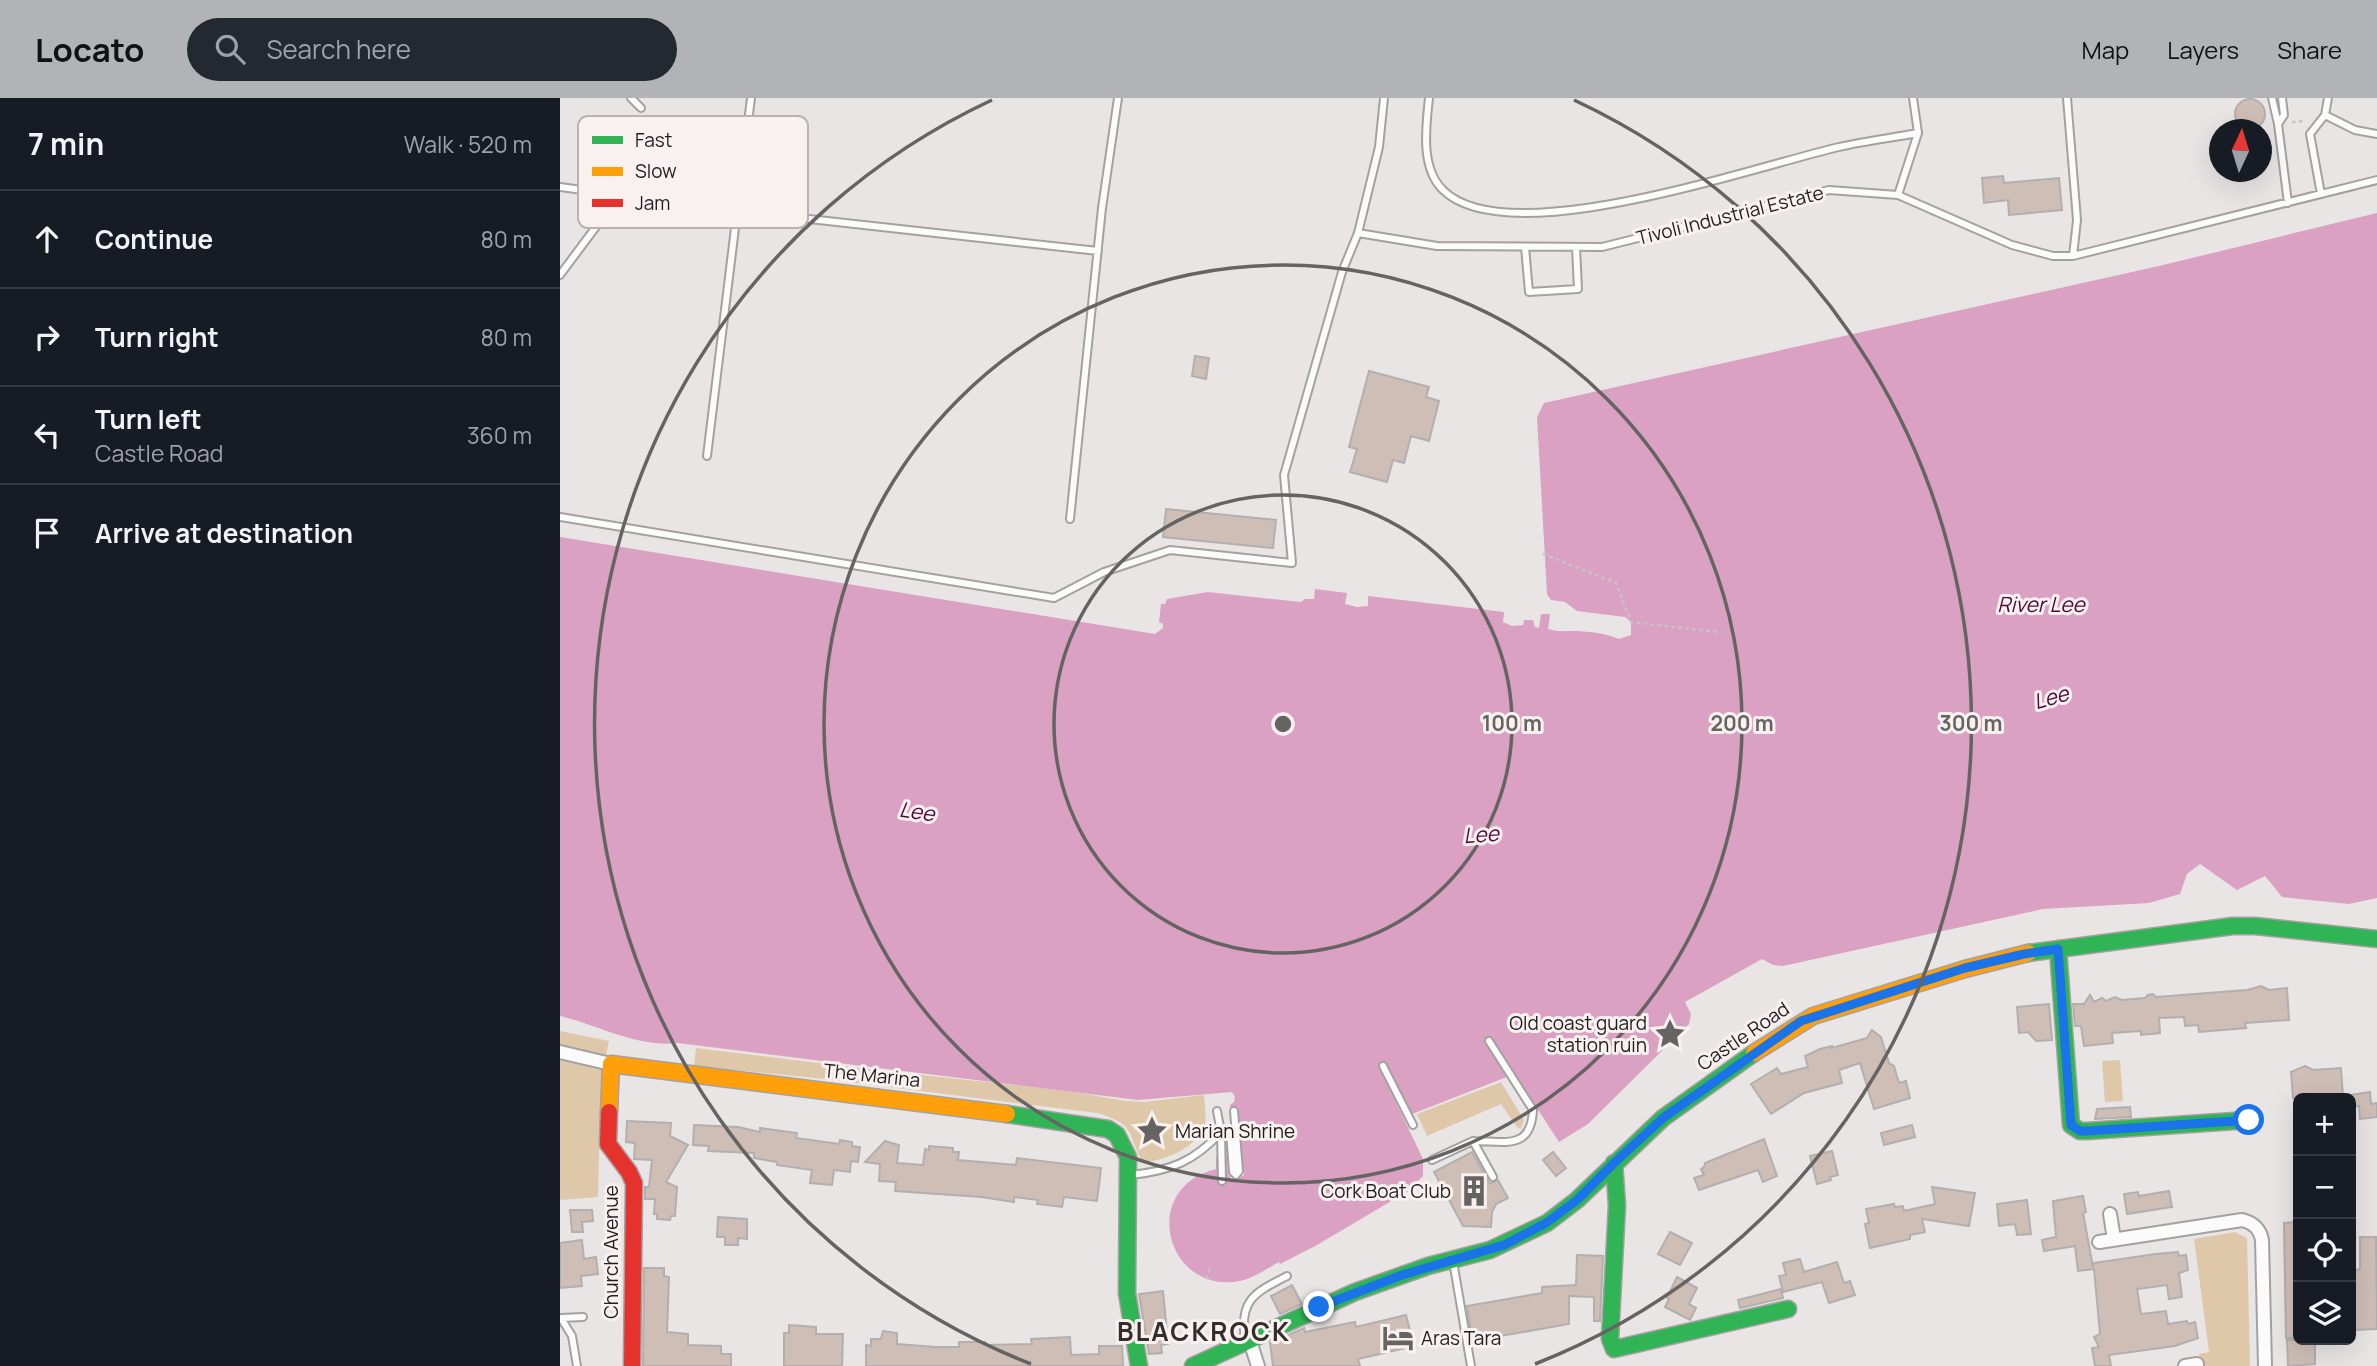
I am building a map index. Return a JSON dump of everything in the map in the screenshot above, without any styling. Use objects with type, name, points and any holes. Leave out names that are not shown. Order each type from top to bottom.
[{"type":"street","name":"Castle Road","points":[[1196,1365],[1354,1293],[1453,1259],[1504,1245],[1546,1223],[1577,1200],[1663,1118],[1801,1021],[1965,968],[2058,949],[2233,926],[2377,939]]},
{"type":"street","points":[[2058,949],[2071,1125],[2080,1131],[2087,1131],[2249,1120]]},
{"type":"street","name":"The Marina","points":[[560,1052],[611,1064],[941,1104],[1108,1129],[1118,1135],[1128,1157],[1128,1293],[1139,1366]]},
{"type":"street","name":"Church Avenue","points":[[611,1064],[608,1144],[609,1149],[630,1172],[634,1183],[632,1366]]},
{"type":"street","points":[[1614,1163],[1616,1205],[1610,1339],[1615,1349],[1788,1309]]},
{"type":"street","points":[[2110,1214],[2114,1239]]},
{"type":"street","points":[[2099,1241],[2242,1220],[2254,1225],[2262,1240],[2265,1366]]},
{"type":"street","points":[[1248,1342],[1258,1366]]},
{"type":"lane","points":[[631,98],[641,108]]},
{"type":"lane","points":[[749,116],[751,98]]},
{"type":"lane","points":[[1070,519],[1098,251],[1118,98]]},
{"type":"lane","points":[[560,517],[1055,598],[1104,572],[1170,550],[1292,563],[1283,474],[1342,272],[1357,233],[1379,147],[1384,98]]},
{"type":"lane","points":[[1429,98],[1427,151],[1438,185],[1469,206],[1507,213],[1560,211],[1625,201],[1840,147],[1917,133]]},
{"type":"lane","points":[[1899,195],[1917,133],[1913,98]]},
{"type":"lane","points":[[2067,98],[2077,220],[2073,256]]},
{"type":"lane","points":[[2272,98],[2288,202]]},
{"type":"lane","points":[[2278,124],[2284,115],[2282,98]]},
{"type":"lane","points":[[2321,194],[2310,135],[2325,115],[2329,98]]},
{"type":"lane","points":[[2325,115],[2355,131],[2377,134]]},
{"type":"lane","name":"Tivoli Industrial Estate","points":[[1357,233],[1437,246],[1602,247],[1829,190],[1899,195],[2012,246],[2043,254],[2073,256],[2377,180]]},
{"type":"lane","points":[[560,187],[578,190]]},
{"type":"lane","points":[[808,219],[1098,251]]},
{"type":"lane","points":[[560,275],[595,228]]},
{"type":"lane","points":[[707,456],[735,228]]},
{"type":"lane","points":[[1525,247],[1529,292],[1578,289],[1576,247]]},
{"type":"lane","points":[[1432,1160],[1473,1141],[1518,1141],[1526,1136],[1533,1110],[1489,1041]]},
{"type":"lane","points":[[1383,1066],[1413,1125]]},
{"type":"lane","points":[[1217,1111],[1221,1132],[1222,1181]]},
{"type":"lane","points":[[1129,1175],[1190,1159],[1204,1151],[1221,1132],[1230,1132],[1233,1172],[1236,1175],[1239,1171],[1234,1111]]},
{"type":"lane","points":[[1473,1141],[1493,1177]]},
{"type":"lane","points":[[1453,1259],[1471,1366]]},
{"type":"lane","points":[[1248,1342],[1243,1318],[1248,1303],[1256,1293],[1287,1276]]},
{"type":"lane","points":[[577,1366],[572,1336],[561,1318],[583,1317]]},
{"type":"path","points":[[2278,124],[2305,121],[2310,135]]},
{"type":"path","points":[[1543,554],[1616,583],[1631,622],[1718,632]]},
{"type":"path","points":[[1206,1279],[1210,1268]]},
{"type":"shaded area","points":[[560,1031],[609,1041],[601,1079],[598,1197],[560,1200]]},
{"type":"shaded area","points":[[696,1048],[892,1072],[892,1075],[912,1077],[913,1074],[1068,1091],[1126,1101],[1144,1102],[1204,1095],[1205,1124],[1200,1135],[1187,1147],[1169,1156],[1143,1162],[1125,1126],[1097,1113],[825,1079],[694,1066]]},
{"type":"shaded area","points":[[2120,1060],[2123,1101],[2105,1102],[2102,1061]]},
{"type":"shaded area","points":[[1501,1082],[1524,1120],[1521,1129],[1501,1104],[1427,1136],[1417,1114]]},
{"type":"shaded area","points":[[2235,1232],[2247,1238],[2250,1366],[2201,1366],[2199,1354],[2209,1352],[2194,1239]]},
{"type":"water","name":"River Lee","points":[[2377,213],[2377,898],[2349,904],[2282,897],[2265,876],[2237,890],[2200,864],[2187,874],[2180,894],[2149,903],[2043,909],[1783,966],[1773,965],[1762,959],[1685,1002],[1691,1014],[1689,1024],[1588,1124],[1559,1142],[1492,1039],[1486,1042],[1507,1077],[1412,1114],[1386,1064],[1379,1067],[1423,1159],[1423,1176],[1410,1190],[1317,1245],[1240,1281],[1215,1281],[1194,1272],[1179,1257],[1171,1237],[1170,1216],[1176,1196],[1192,1180],[1216,1169],[1216,1157],[1227,1156],[1228,1174],[1232,1180],[1244,1175],[1241,1147],[1235,1147],[1230,1105],[1235,1097],[1232,1092],[1138,1100],[678,1043],[648,1042],[560,1016],[560,537],[1155,634],[1163,628],[1163,624],[1159,622],[1161,604],[1165,604],[1167,599],[1208,592],[1301,602],[1314,599],[1315,589],[1347,593],[1345,604],[1357,607],[1368,606],[1368,596],[1504,612],[1503,622],[1512,626],[1523,625],[1524,620],[1533,620],[1535,627],[1539,628],[1541,614],[1550,614],[1548,629],[1596,633],[1619,639],[1631,635],[1631,622],[1625,617],[1577,611],[1565,602],[1551,600],[1547,594],[1537,417],[1544,403],[2159,266]]},
{"type":"building","points":[[2250,99],[2263,108],[2263,119],[2237,119],[2235,114],[2240,104]]},
{"type":"building","points":[[2003,176],[2004,183],[2059,178],[2062,210],[2009,215],[2008,200],[1984,203],[1982,178]]},
{"type":"building","points":[[1195,356],[1209,358],[1206,379],[1192,376]]},
{"type":"building","points":[[1369,371],[1429,387],[1426,397],[1439,401],[1429,441],[1411,436],[1404,463],[1393,460],[1387,482],[1350,472],[1357,449],[1349,447]]},
{"type":"building","points":[[1166,509],[1276,520],[1273,548],[1163,537]]},
{"type":"building","points":[[2261,986],[2269,990],[2287,988],[2289,1020],[2245,1023],[2246,1028],[2199,1032],[2198,1025],[2185,1026],[2184,1017],[2159,1018],[2160,1033],[2112,1033],[2113,1043],[2084,1046],[2081,1026],[2075,1026],[2073,1004],[2084,1004],[2090,995],[2094,1002],[2102,998],[2106,1001],[2115,997],[2122,1000],[2145,998],[2153,994],[2156,997],[2247,990]]},
{"type":"building","points":[[2049,1004],[2052,1040],[2036,1041],[2028,1032],[2019,1033],[2017,1007]]},
{"type":"building","points":[[1872,1030],[1881,1037],[1899,1083],[1906,1081],[1910,1098],[1874,1109],[1860,1063],[1839,1070],[1842,1083],[1804,1093],[1771,1114],[1751,1084],[1777,1068],[1781,1074],[1808,1067],[1805,1056],[1820,1049],[1867,1038]]},
{"type":"building","points":[[2305,1066],[2313,1070],[2341,1068],[2343,1093],[2293,1093],[2293,1098],[2291,1072]]},
{"type":"building","points":[[2370,1092],[2371,1104],[2377,1103],[2377,1117],[2360,1119],[2356,1094]]},
{"type":"building","points":[[2130,1107],[2131,1117],[2095,1119],[2097,1109]]},
{"type":"building","points":[[627,1121],[671,1123],[670,1136],[688,1145],[666,1182],[677,1187],[675,1216],[671,1216],[670,1220],[657,1219],[657,1214],[654,1214],[655,1199],[645,1199],[645,1187],[649,1187],[652,1160],[634,1159],[635,1143],[626,1142]]},
{"type":"building","points":[[694,1125],[738,1127],[760,1132],[760,1128],[797,1133],[796,1138],[839,1144],[840,1140],[852,1142],[852,1146],[860,1147],[858,1162],[851,1161],[850,1172],[834,1170],[832,1185],[810,1183],[812,1170],[777,1165],[777,1162],[754,1158],[754,1153],[708,1151],[709,1146],[693,1145]]},
{"type":"building","points":[[1912,1125],[1915,1137],[1884,1145],[1881,1133]]},
{"type":"building","points":[[1764,1139],[1777,1176],[1763,1182],[1758,1170],[1699,1190],[1694,1178],[1704,1175],[1701,1169],[1705,1163]]},
{"type":"building","points":[[885,1141],[899,1145],[897,1163],[923,1165],[925,1149],[929,1150],[929,1146],[953,1148],[953,1152],[959,1152],[958,1160],[1016,1165],[1017,1158],[1101,1168],[1097,1201],[1064,1197],[1062,1207],[1037,1204],[1038,1200],[1014,1197],[1014,1202],[895,1191],[896,1182],[879,1181],[880,1164],[865,1162]]},
{"type":"building","points":[[1832,1151],[1838,1175],[1817,1184],[1810,1156]]},
{"type":"building","name":"Cork Boat Club","points":[[1472,1152],[1490,1184],[1498,1180],[1508,1198],[1496,1204],[1492,1212],[1491,1227],[1463,1226],[1434,1172]]},
{"type":"building","points":[[1553,1152],[1566,1168],[1556,1176],[1543,1160]]},
{"type":"building","points":[[1932,1187],[1975,1193],[1969,1226],[1922,1219],[1925,1232],[1910,1235],[1910,1239],[1870,1248],[1865,1224],[1869,1223],[1866,1209],[1894,1204],[1895,1207],[1903,1206],[1904,1211],[1935,1204]]},
{"type":"building","points":[[2169,1191],[2172,1207],[2127,1214],[2124,1194],[2138,1192],[2139,1196]]},
{"type":"building","points":[[2083,1196],[2086,1212],[2083,1213],[2093,1267],[2093,1263],[2156,1254],[2178,1252],[2179,1256],[2186,1255],[2188,1270],[2179,1273],[2182,1297],[2169,1299],[2167,1285],[2137,1289],[2141,1314],[2166,1311],[2168,1324],[2195,1322],[2198,1338],[2175,1346],[2109,1355],[2111,1366],[2095,1366],[2092,1348],[2099,1347],[2094,1337],[2100,1334],[2094,1269],[2078,1271],[2075,1246],[2044,1251],[2042,1240],[2056,1237],[2053,1201]]},
{"type":"building","points":[[2027,1200],[2031,1234],[2017,1235],[2015,1224],[1999,1226],[1997,1204]]},
{"type":"building","points":[[570,1210],[592,1210],[593,1221],[582,1222],[583,1232],[572,1232]]},
{"type":"building","points":[[718,1217],[747,1219],[747,1239],[738,1238],[738,1245],[725,1245],[725,1237],[717,1237]]},
{"type":"building","points":[[2293,1222],[2293,1338],[2286,1338],[2284,1223]]},
{"type":"building","points":[[1670,1232],[1692,1243],[1680,1265],[1658,1254]]},
{"type":"building","points":[[2360,1237],[2376,1237],[2377,1329],[2356,1330],[2356,1270],[2360,1269]]},
{"type":"building","points":[[582,1240],[584,1259],[596,1257],[598,1274],[581,1276],[582,1286],[560,1288],[560,1243]]},
{"type":"building","points":[[1577,1255],[1603,1256],[1600,1321],[1594,1321],[1594,1297],[1569,1296],[1569,1324],[1472,1341],[1467,1306],[1542,1293],[1542,1287],[1576,1285]]},
{"type":"building","points":[[1800,1259],[1804,1272],[1837,1262],[1844,1283],[1850,1281],[1855,1295],[1829,1303],[1822,1282],[1783,1292],[1779,1276],[1786,1275],[1783,1263]]},
{"type":"building","points":[[644,1268],[664,1268],[664,1276],[669,1277],[667,1332],[688,1334],[688,1345],[721,1346],[721,1354],[731,1354],[731,1366],[643,1366]]},
{"type":"building","points":[[1677,1277],[1697,1288],[1689,1304],[1696,1308],[1690,1320],[1665,1307]]},
{"type":"building","points":[[1292,1285],[1302,1304],[1280,1314],[1271,1296]]},
{"type":"building","points":[[1781,1289],[1783,1298],[1740,1308],[1738,1300]]},
{"type":"building","points":[[1163,1291],[1168,1344],[1161,1345],[1162,1353],[1149,1354],[1139,1294]]},
{"type":"building","points":[[1406,1315],[1414,1346],[1358,1359],[1360,1366],[1273,1366],[1270,1343],[1304,1328],[1305,1332],[1355,1322],[1356,1327]]},
{"type":"building","points":[[789,1325],[816,1327],[816,1334],[843,1334],[842,1366],[784,1366],[784,1333],[789,1333]]},
{"type":"building","points":[[883,1331],[897,1333],[897,1344],[935,1347],[959,1347],[959,1342],[985,1342],[985,1345],[1032,1344],[1031,1339],[1070,1337],[1071,1355],[1099,1354],[1099,1346],[1122,1346],[1123,1366],[866,1366],[866,1345],[871,1346],[871,1339],[881,1339]]},
{"type":"building","points":[[2287,1340],[2293,1340],[2293,1345],[2315,1345],[2315,1364],[2288,1366]]},
{"type":"traffic: fast","points":[[2028,953],[2233,926],[2377,939]]},
{"type":"traffic: fast","points":[[2058,949],[2071,1125],[2080,1131],[2087,1131],[2249,1120]]},
{"type":"traffic: fast","points":[[1193,1366],[1355,1292],[1428,1266],[1490,1250],[1547,1223],[1577,1200],[1663,1118],[1754,1053]]},
{"type":"traffic: fast","points":[[1007,1114],[1108,1129],[1117,1135],[1128,1157],[1127,1293],[1139,1366]]},
{"type":"traffic: fast","points":[[1614,1163],[1617,1205],[1610,1339],[1614,1349],[1788,1309]]},
{"type":"traffic: slow","points":[[1754,1053],[1813,1016],[1965,969],[2028,953]]},
{"type":"traffic: slow","points":[[609,1112],[611,1064],[1007,1114]]},
{"type":"traffic: jam","points":[[609,1112],[608,1144],[634,1183],[632,1366]]},
{"type":"place","name":"Old coast guard station ruin","points":[[1670,1034]]},
{"type":"place","name":"Marian Shrine","points":[[1152,1131]]},
{"type":"place","name":"Cork Boat Club","points":[[1474,1191]]},
{"type":"place","name":"Aras Tara","points":[[1398,1338]]},
{"type":"district","name":"BLACKROCK","points":[[1204,1331]]},
{"type":"route","points":[[1319,1307],[1402,1275],[1504,1245],[1546,1223],[1577,1200],[1663,1118],[1801,1021],[1994,960],[2058,949],[2071,1125],[2080,1131],[2249,1120]]},
{"type":"water label","name":"Lee","points":[[2051,697]]},
{"type":"water label","name":"Lee","points":[[917,811]]},
{"type":"water label","name":"Lee","points":[[1481,834]]}]
